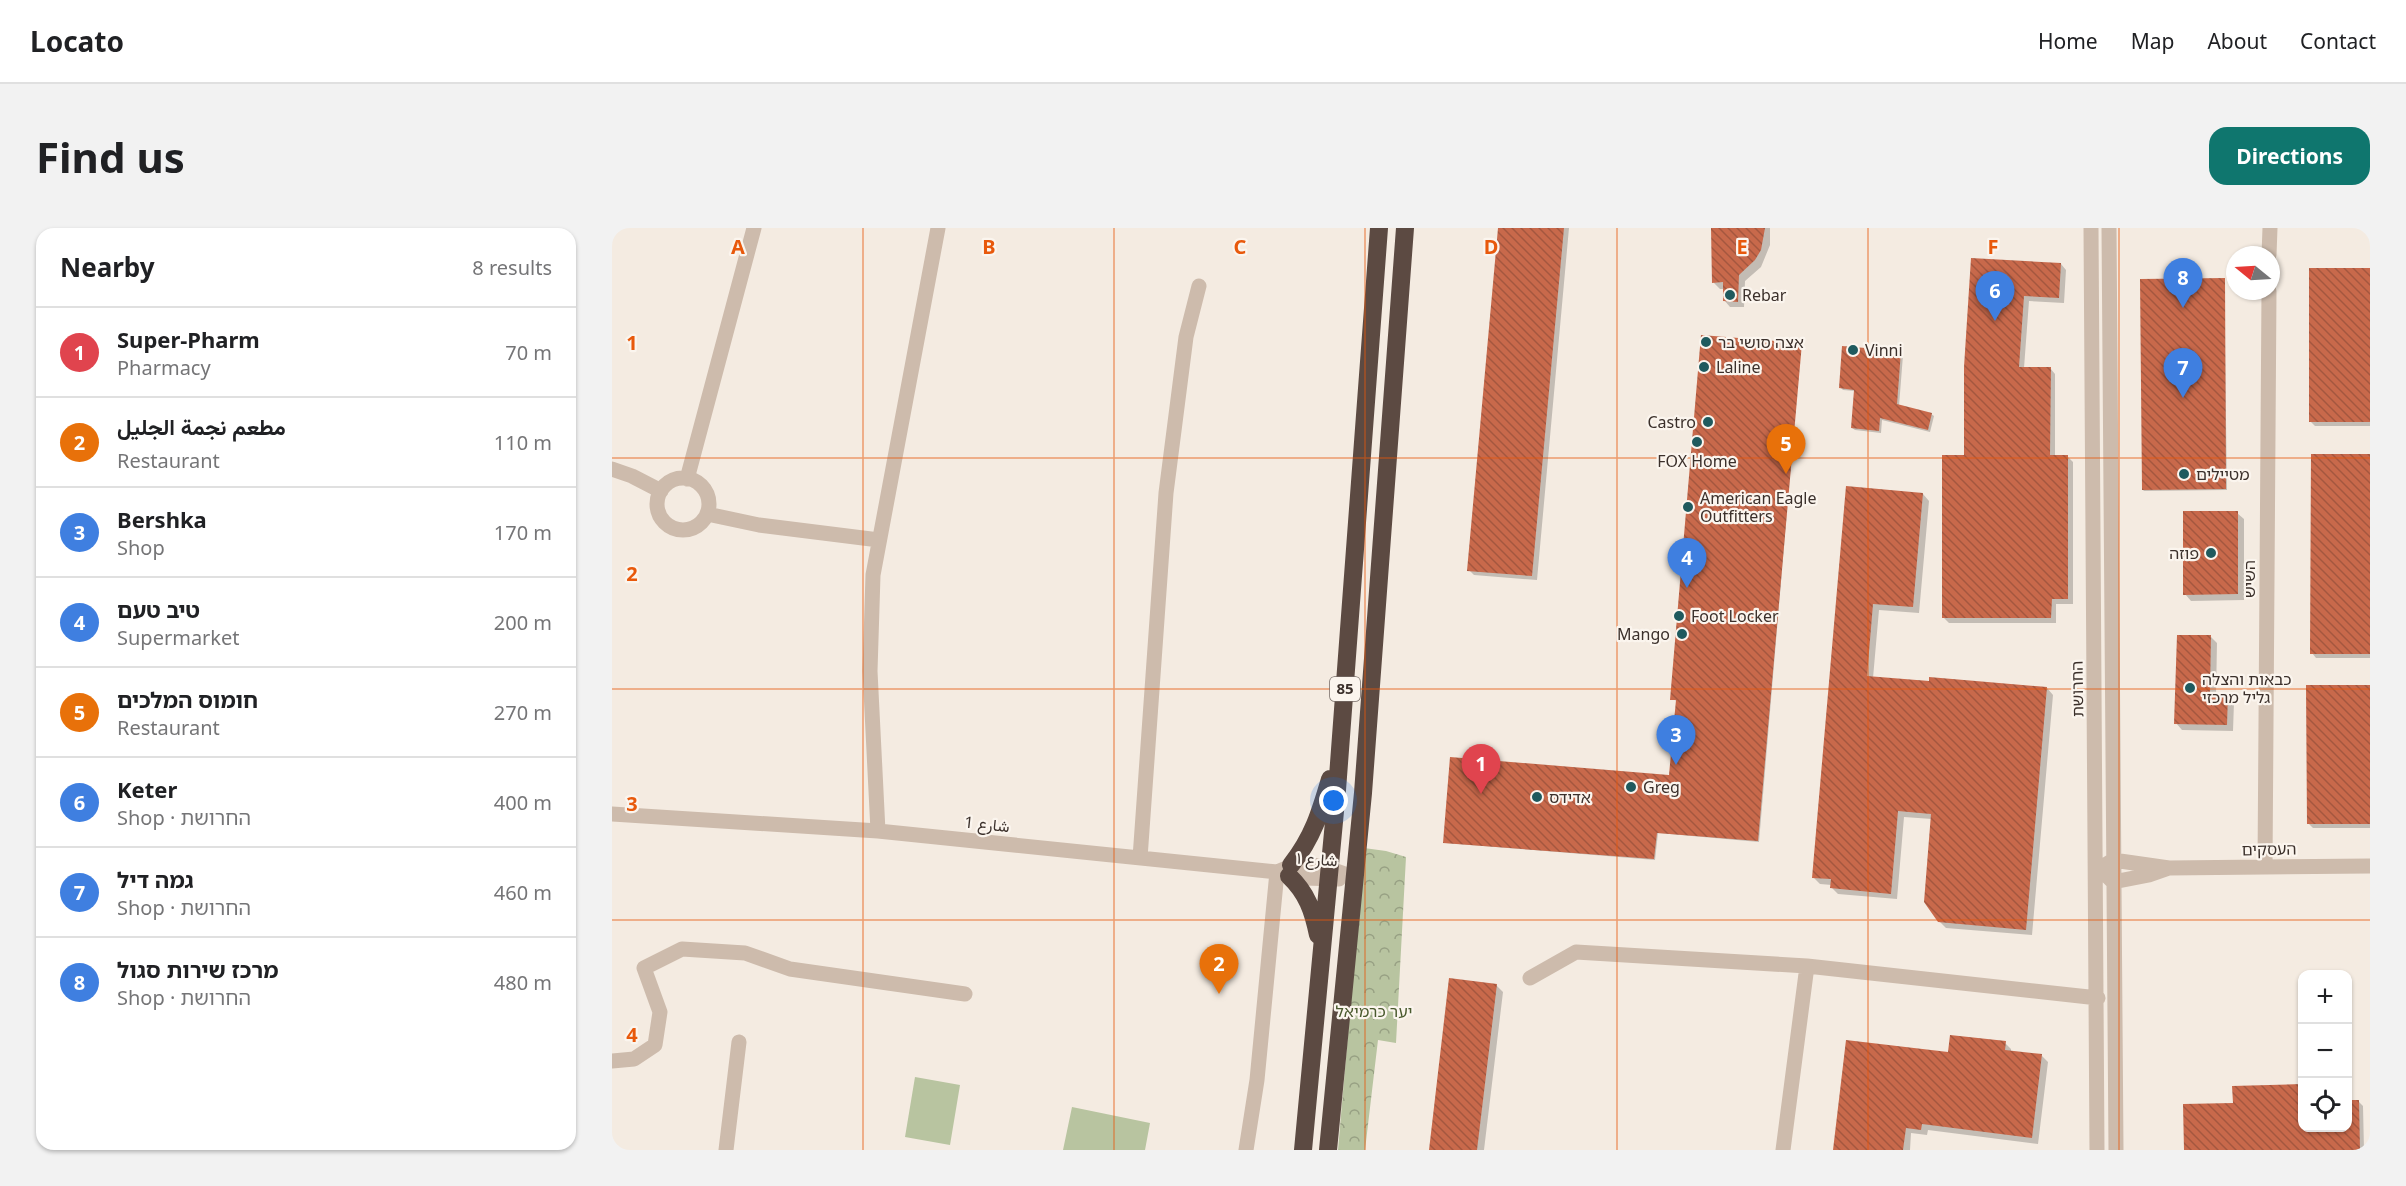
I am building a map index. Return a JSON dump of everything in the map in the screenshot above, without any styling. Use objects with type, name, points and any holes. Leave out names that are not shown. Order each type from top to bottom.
[{"type":"highway","name":"85","points":[[1303,1150],[1341,746],[1379,228]]},
{"type":"highway","name":"85","points":[[1328,1150],[1355,878],[1405,228]]},
{"type":"highway","points":[[1322,953],[1313,910],[1306,896],[1286,871],[1310,838],[1341,746]]},
{"type":"street","points":[[878,831],[870,648],[872,592],[879,540],[938,228]]},
{"type":"street","name":"החרושת","points":[[2091,228],[2098,998],[2097,1150]]},
{"type":"street","points":[[2109,228],[2116,1150]]},
{"type":"street","points":[[2269,246],[2270,228]]},
{"type":"street","points":[[687,478],[750,229]]},
{"type":"street","points":[[1140,858],[1166,493],[1186,338],[1199,286]]},
{"type":"street","name":"השיש","points":[[2265,867],[2269,300]]},
{"type":"street","points":[[612,470],[632,476],[661,491]]},
{"type":"street","points":[[687,478],[699,483],[705,489],[709,506],[707,514],[696,527],[679,530],[664,523],[657,508],[661,491],[674,480],[687,478]]},
{"type":"street","points":[[707,514],[759,525],[879,540]]},
{"type":"street","name":"شارع 1","points":[[612,814],[878,831],[1286,871],[1309,864],[1330,874],[1355,878]]},
{"type":"street","points":[[2114,860],[2169,868],[2149,875],[2114,882],[2096,869],[2114,860]]},
{"type":"street","name":"העסקים","points":[[2169,868],[2370,866]]},
{"type":"street","points":[[1246,1150],[1286,871]]},
{"type":"street","points":[[612,1061],[634,1059],[655,1045],[660,1012],[644,968],[682,949],[745,952],[790,969],[965,994]]},
{"type":"street","points":[[1530,978],[1575,952],[1807,966],[2098,998]]},
{"type":"street","points":[[1783,1150],[1807,966]]},
{"type":"street","points":[[726,1150],[739,1042]]},
{"type":"green space","name":"יער כרמיאל","points":[[1364,848],[1406,857],[1396,1043],[1378,1040],[1365,1150],[1338,1150]]},
{"type":"green space","points":[[915,1077],[960,1085],[950,1145],[905,1137]]},
{"type":"green space","points":[[1072,1107],[1150,1123],[1145,1150],[1063,1150]]},
{"type":"building","points":[[1498,228],[1564,228],[1532,576],[1467,571]]},
{"type":"building","points":[[1711,228],[1765,228],[1761,250],[1755,260],[1739,275],[1738,302],[1723,301],[1723,282],[1712,283]]},
{"type":"building","points":[[1971,258],[2061,263],[2059,298],[2024,296],[2019,367],[2051,367],[2050,455],[2068,455],[2068,599],[2052,599],[2051,618],[1942,618],[1942,455],[1964,455],[1964,367]]},
{"type":"building","points":[[2309,268],[2370,268],[2370,422],[2309,422]]},
{"type":"building","points":[[2225,278],[2226,489],[2142,490],[2140,279]]},
{"type":"building","points":[[1701,335],[1802,343],[1758,841],[1657,833],[1654,859],[1443,843],[1450,757],[1669,775],[1676,700],[1670,700]]},
{"type":"building","points":[[1842,346],[1901,351],[1897,404],[1932,413],[1928,430],[1880,418],[1879,431],[1851,428],[1854,390],[1839,388]]},
{"type":"building","points":[[2311,454],[2370,454],[2370,654],[2310,654]]},
{"type":"building","points":[[1846,486],[1923,493],[1913,607],[1873,604],[1867,676],[1929,681],[1929,677],[2047,687],[2026,930],[1938,922],[1924,902],[1931,814],[1898,811],[1891,894],[1830,888],[1831,879],[1812,878]]},
{"type":"building","name":"פוזה","points":[[2183,511],[2238,511],[2238,594],[2183,595]]},
{"type":"building","points":[[2177,635],[2211,635],[2210,693],[2228,693],[2227,725],[2174,724]]},
{"type":"building","points":[[2306,685],[2370,685],[2370,824],[2307,824]]},
{"type":"building","points":[[1449,978],[1497,984],[1477,1150],[1429,1150]]},
{"type":"building","points":[[1950,1035],[2006,1041],[2005,1050],[2042,1054],[2032,1138],[1922,1124],[1921,1130],[1906,1128],[1903,1150],[1833,1150],[1846,1040],[1948,1052]]},
{"type":"building","points":[[2298,1084],[2298,1132],[2352,1132],[2352,1100],[2359,1100],[2360,1150],[2184,1150],[2183,1104],[2233,1103],[2232,1086]]},
{"type":"place","name":"Rebar","points":[[1730,295]]},
{"type":"place","name":"מרכז שירות סגול","points":[[2183,308]]},
{"type":"place","name":"Keter","points":[[1995,321]]},
{"type":"place","name":"אצה סושי בר","points":[[1706,342]]},
{"type":"place","name":"Vinni","points":[[1853,350]]},
{"type":"place","name":"Laline","points":[[1704,367]]},
{"type":"place","name":"גמה דיל","points":[[2183,398]]},
{"type":"place","name":"Castro","points":[[1708,422]]},
{"type":"place","name":"FOX Home","points":[[1697,442]]},
{"type":"place","name":"חומוס המלכים","points":[[1786,474]]},
{"type":"place","name":"מטיילים","points":[[2184,474]]},
{"type":"place","name":"American Eagle Outfitters","points":[[1688,507]]},
{"type":"place","name":"פוזה","points":[[2211,553]]},
{"type":"place","name":"טיב טעם","points":[[1687,588]]},
{"type":"place","name":"Foot Locker","points":[[1679,616]]},
{"type":"place","name":"Mango","points":[[1682,634]]},
{"type":"place","name":"כבאות והצלה גליל מרכזי","points":[[2190,688]]},
{"type":"place","name":"Bershka","points":[[1676,765]]},
{"type":"place","name":"Greg","points":[[1631,787]]},
{"type":"place","name":"Super-Pharm","points":[[1481,794]]},
{"type":"place","name":"אדידס","points":[[1537,797]]},
{"type":"place","name":"مطعم نجمة الجليل","points":[[1219,994]]}]
